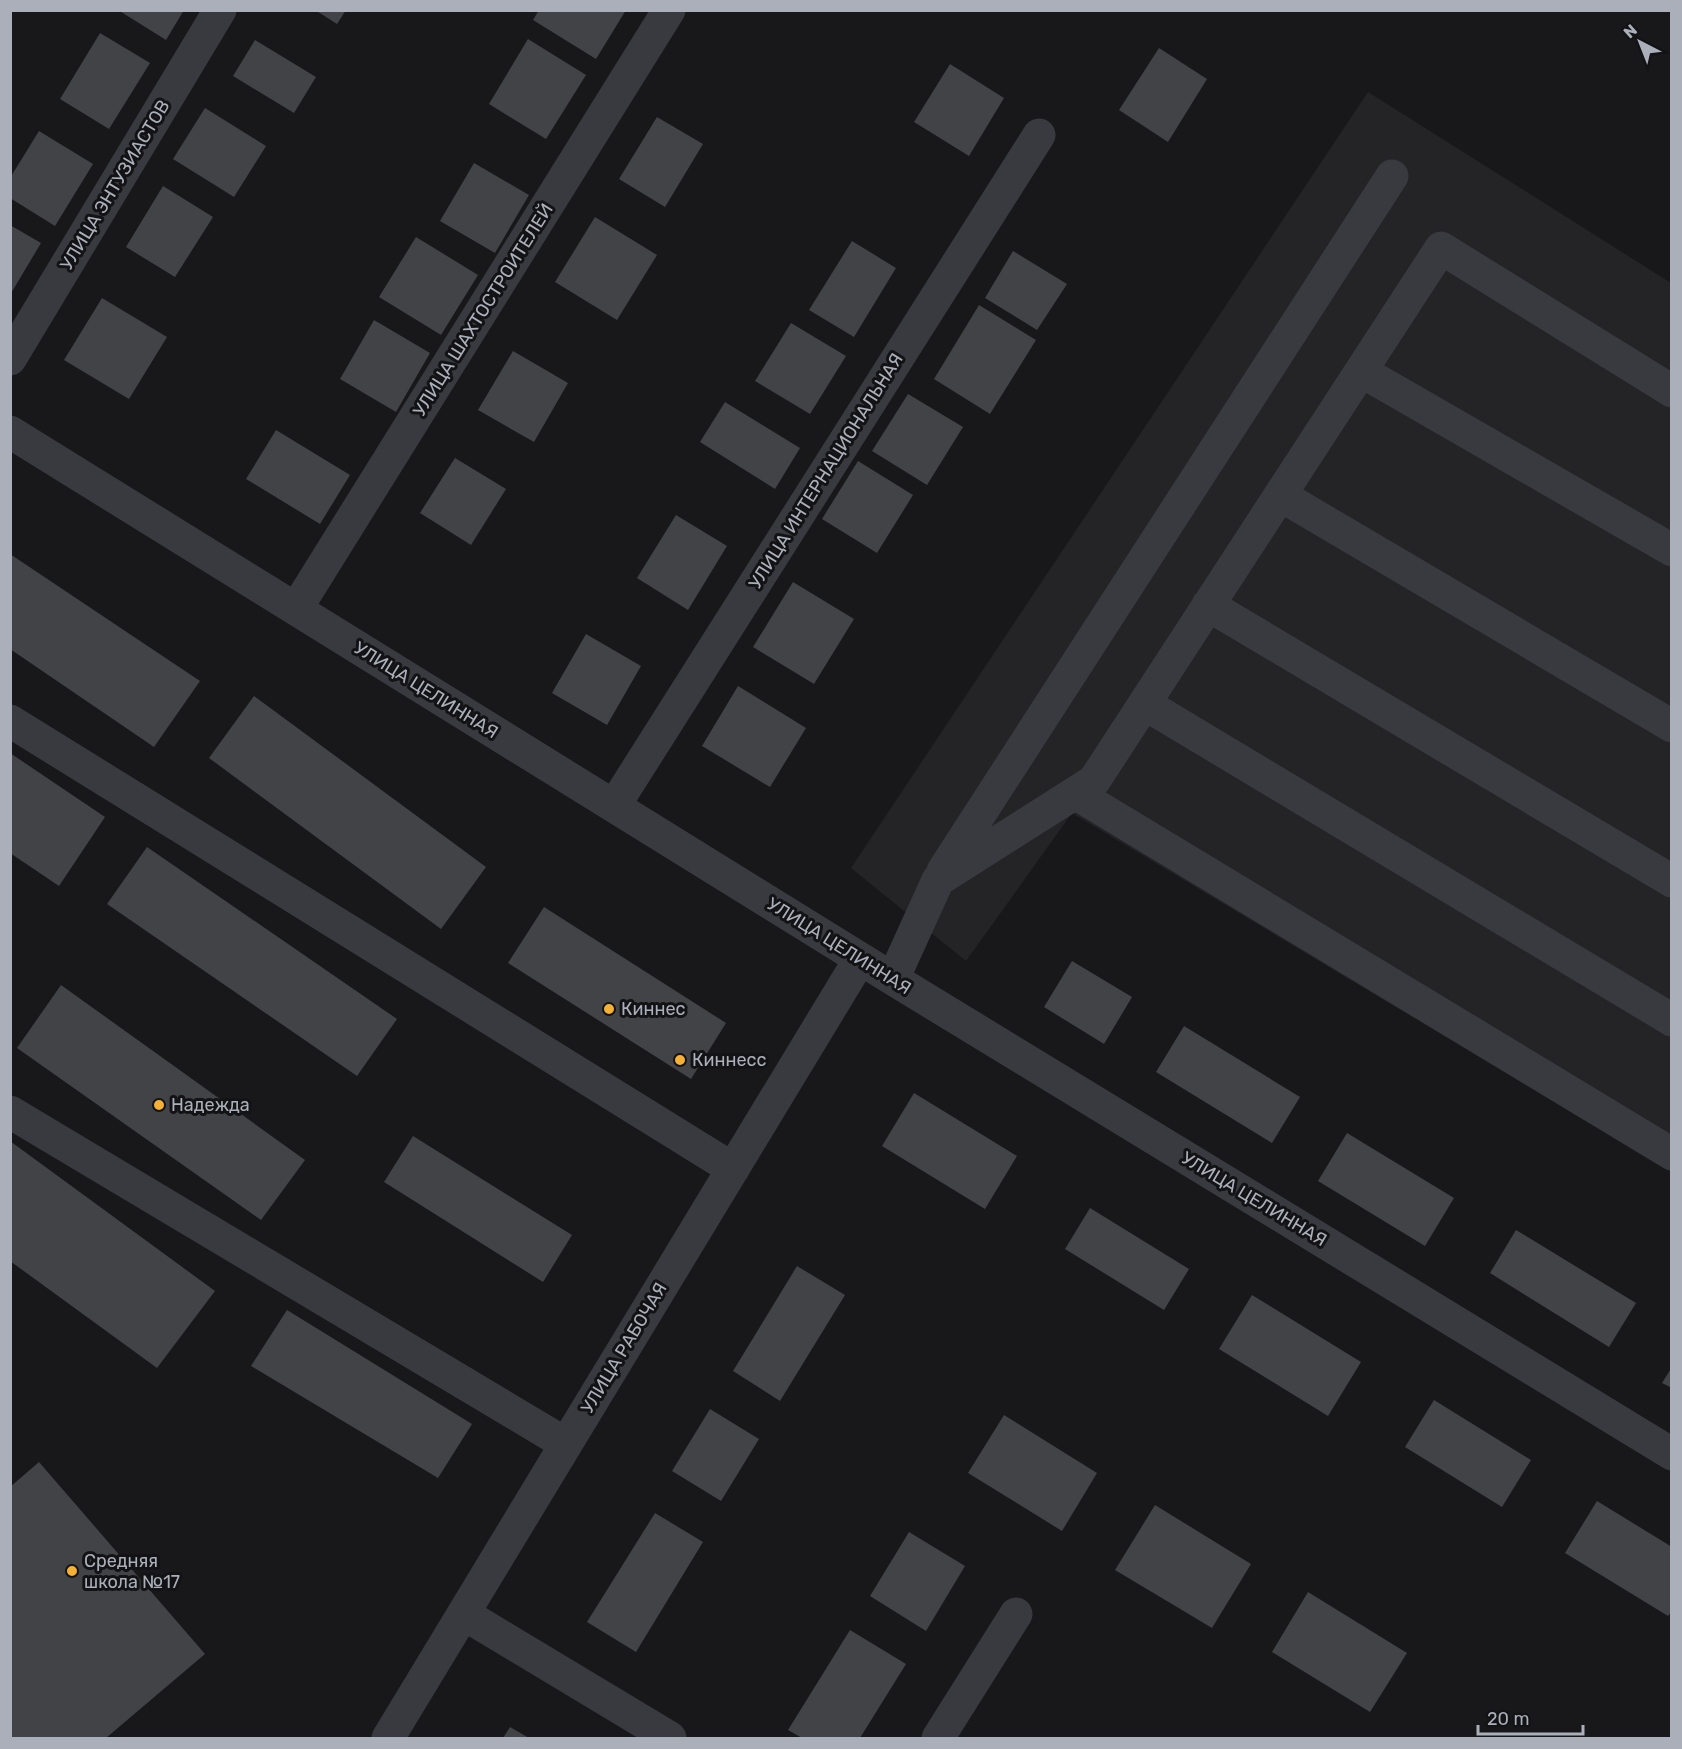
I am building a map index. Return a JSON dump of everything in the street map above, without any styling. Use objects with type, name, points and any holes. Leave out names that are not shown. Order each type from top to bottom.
[{"type":"street","name":"УЛИЦА ЭНТУЗИАСТОВ","points":[[10,359],[220,10]]},
{"type":"street","name":"УЛИЦА ШАХТОСТРОИТЕЛЕЙ","points":[[296,609],[669,10]]},
{"type":"street","name":"УЛИЦА ИНТЕРНАЦИОНАЛЬНАЯ","points":[[614,806],[1039,135]]},
{"type":"street","points":[[893,979],[938,880],[1392,176]]},
{"type":"street","points":[[938,880],[1094,781],[1441,248],[1671,391]]},
{"type":"street","points":[[1361,371],[1671,550]]},
{"type":"street","name":"УЛИЦА ЦЕЛИННАЯ","points":[[10,432],[893,979],[1671,1454]]},
{"type":"street","points":[[1280,495],[1671,726]]},
{"type":"street","points":[[1208,605],[1671,881]]},
{"type":"street","points":[[1144,704],[1671,1020]]},
{"type":"street","points":[[10,721],[733,1169]]},
{"type":"street","points":[[1075,794],[1671,1154]]},
{"type":"street","name":"УЛИЦА РАБОЧАЯ","points":[[388,1738],[860,958]]},
{"type":"street","points":[[10,1112],[566,1444]]},
{"type":"street","points":[[464,1614],[670,1738]]},
{"type":"street","points":[[938,1738],[1016,1614]]},
{"type":"shaded area","points":[[1368,92],[1671,283],[1671,1172],[1072,813],[966,961],[851,868]]},
{"type":"building","points":[[118,10],[184,10],[166,40]]},
{"type":"building","points":[[315,10],[346,10],[337,24]]},
{"type":"building","points":[[539,10],[626,10],[596,59],[533,20]]},
{"type":"building","points":[[100,33],[150,63],[109,129],[60,99]]},
{"type":"building","points":[[528,39],[586,75],[546,139],[489,104]]},
{"type":"building","points":[[255,40],[316,77],[294,113],[233,76]]},
{"type":"building","points":[[1159,48],[1207,79],[1168,142],[1119,110]]},
{"type":"building","points":[[950,64],[1004,98],[969,156],[914,122]]},
{"type":"building","points":[[205,108],[266,146],[234,197],[173,159]]},
{"type":"building","points":[[657,117],[703,144],[665,207],[619,179]]},
{"type":"building","points":[[39,131],[93,164],[55,226],[10,198],[10,178]]},
{"type":"building","points":[[474,163],[529,195],[495,253],[440,221]]},
{"type":"building","points":[[163,186],[213,217],[175,277],[126,247]]},
{"type":"building","points":[[595,217],[657,255],[617,320],[555,282]]},
{"type":"building","points":[[10,225],[41,243],[10,295]]},
{"type":"building","points":[[416,237],[478,275],[441,335],[379,297]]},
{"type":"building","points":[[852,241],[896,268],[854,337],[809,310]]},
{"type":"building","points":[[1013,251],[1067,284],[1037,330],[985,298]]},
{"type":"building","points":[[102,298],[167,337],[129,399],[64,360]]},
{"type":"building","points":[[979,305],[1036,340],[990,414],[934,379]]},
{"type":"building","points":[[374,320],[430,353],[396,412],[340,379]]},
{"type":"building","points":[[791,323],[846,356],[810,414],[755,381]]},
{"type":"building","points":[[513,351],[568,383],[534,442],[478,410]]},
{"type":"building","points":[[908,394],[963,427],[927,485],[872,451]]},
{"type":"building","points":[[725,402],[800,448],[775,489],[700,442]]},
{"type":"building","points":[[276,430],[350,475],[320,524],[246,479]]},
{"type":"building","points":[[455,458],[506,489],[471,545],[420,513]]},
{"type":"building","points":[[858,461],[913,495],[877,553],[822,519]]},
{"type":"building","points":[[676,515],[727,546],[688,610],[637,578]]},
{"type":"building","points":[[10,554],[200,681],[154,747],[10,649]]},
{"type":"building","points":[[793,582],[854,619],[814,684],[753,647]]},
{"type":"building","points":[[586,634],[641,666],[607,725],[552,693]]},
{"type":"building","points":[[738,686],[806,728],[770,787],[702,746]]},
{"type":"building","points":[[254,696],[486,867],[441,929],[209,758]]},
{"type":"building","points":[[10,753],[105,817],[59,886],[10,853]]},
{"type":"building","points":[[147,847],[397,1019],[357,1076],[107,904]]},
{"type":"building","points":[[544,907],[726,1023],[691,1079],[508,963]]},
{"type":"building","points":[[1072,961],[1132,997],[1104,1044],[1044,1007]]},
{"type":"building","points":[[61,985],[305,1160],[261,1220],[17,1048]]},
{"type":"building","points":[[1184,1026],[1300,1097],[1272,1143],[1156,1072]]},
{"type":"building","points":[[914,1093],[1017,1156],[985,1209],[882,1146]]},
{"type":"building","points":[[1347,1133],[1454,1198],[1425,1246],[1318,1181]]},
{"type":"building","points":[[413,1136],[572,1235],[543,1282],[384,1182]]},
{"type":"building","points":[[10,1141],[215,1291],[157,1368],[10,1261]]},
{"type":"building","points":[[1090,1208],[1189,1269],[1164,1310],[1065,1249]]},
{"type":"building","points":[[1516,1230],[1636,1303],[1609,1347],[1490,1273]]},
{"type":"building","points":[[797,1266],[845,1295],[780,1401],[733,1371]]},
{"type":"building","points":[[1252,1295],[1361,1362],[1328,1416],[1219,1349]]},
{"type":"building","points":[[287,1310],[472,1424],[438,1478],[251,1366]]},
{"type":"building","points":[[1672,1367],[1672,1388],[1662,1383]]},
{"type":"building","points":[[1434,1400],[1531,1460],[1502,1507],[1405,1447]]},
{"type":"building","points":[[710,1409],[759,1439],[721,1501],[672,1471]]},
{"type":"building","points":[[1004,1415],[1097,1473],[1062,1531],[968,1473]]},
{"type":"building","name":"Средняя школа №17","points":[[39,1462],[205,1654],[106,1738],[10,1738],[10,1487]]},
{"type":"building","points":[[1597,1501],[1672,1547],[1672,1611],[1668,1616],[1565,1553]]},
{"type":"building","points":[[1155,1505],[1251,1564],[1212,1628],[1115,1570]]},
{"type":"building","points":[[655,1513],[703,1542],[636,1652],[587,1622]]},
{"type":"building","points":[[909,1532],[965,1566],[926,1631],[870,1596]]},
{"type":"building","points":[[1308,1592],[1407,1653],[1370,1712],[1272,1652]]},
{"type":"building","points":[[850,1630],[906,1664],[860,1738],[802,1738],[788,1730]]},
{"type":"building","points":[[510,1727],[529,1738],[503,1738]]},
{"type":"place","name":"Киннес","points":[[609,1009]]},
{"type":"place","name":"Киннесс","points":[[680,1060]]},
{"type":"place","name":"Надежда","points":[[159,1105]]},
{"type":"place","name":"Средняя школа №17","points":[[72,1571]]}]
